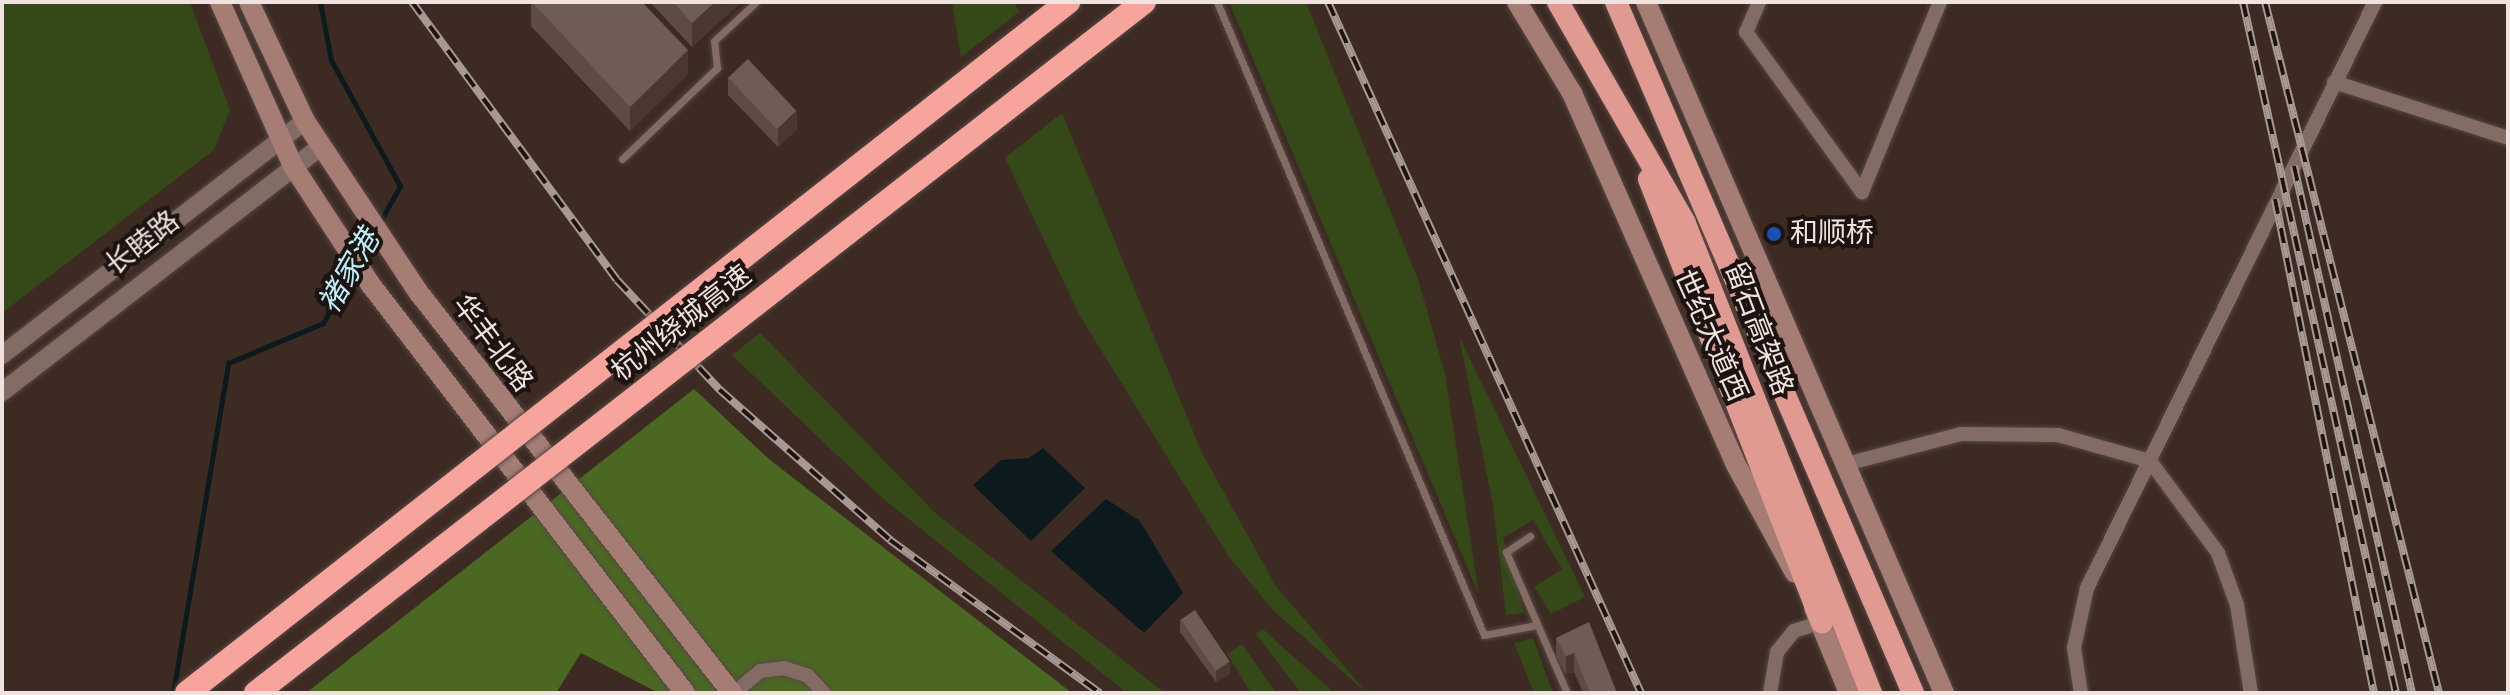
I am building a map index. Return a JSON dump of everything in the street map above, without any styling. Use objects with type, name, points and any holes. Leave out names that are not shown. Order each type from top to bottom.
[{"type":"highway","name":"杭州绕城高速","points":[[187,693],[1068,2]]},
{"type":"highway","name":"杭州绕城高速","points":[[256,693],[1144,2]]},
{"type":"highway","name":"留石高架路","points":[[1558,2],[1617,96],[1684,221],[1871,693]]},
{"type":"highway","name":"留石高架路","points":[[1616,2],[1913,693]]},
{"type":"highway","points":[[1617,96],[1822,622]]},
{"type":"main road","points":[[220,2],[279,140],[371,285],[685,693]]},
{"type":"main road","name":"华丰北路","points":[[249,2],[305,121],[392,253],[492,393],[733,693]]},
{"type":"main road","name":"世纪大道西","points":[[1517,2],[1572,93],[1735,463],[1822,622],[1849,693]]},
{"type":"main road","points":[[1646,2],[1944,693]]},
{"type":"street","points":[[1759,2],[1746,32],[1862,192],[1940,2]]},
{"type":"street","points":[[2081,693],[2074,648],[2087,588],[2375,2]]},
{"type":"street","points":[[2334,82],[2508,138]]},
{"type":"street","name":"长睦路","points":[[2,355],[305,121]]},
{"type":"street","name":"长睦路","points":[[2,392],[322,146]]},
{"type":"street","points":[[1846,464],[1961,434],[2058,435],[2150,461],[2218,553],[2237,605],[2251,693]]},
{"type":"street","points":[[1770,693],[1777,652],[1794,631],[1822,622]]},
{"type":"street","points":[[733,693],[760,671],[784,668],[808,676],[824,693]]},
{"type":"lane","points":[[622,159],[717,68],[714,41],[756,2]]},
{"type":"lane","points":[[1217,2],[1484,635],[1537,625]]},
{"type":"lane","points":[[1530,536],[1506,552],[1567,693]]},
{"type":"green space","points":[[2,2],[190,2],[230,110],[214,150],[2,313]]},
{"type":"green space","points":[[952,2],[1014,2],[1019,12],[961,57]]},
{"type":"green space","points":[[1229,2],[1306,2],[1419,282],[1445,374],[1479,595]]},
{"type":"green space","points":[[1062,113],[1202,453],[1276,586],[1367,693],[1275,612],[1229,557],[1080,316],[1005,158]]},
{"type":"green space","points":[[760,333],[934,512],[1165,693],[1127,693],[881,497],[732,355]]},
{"type":"green space","points":[[1459,336],[1585,597],[1551,614],[1534,587],[1562,569],[1533,520],[1503,538],[1524,613],[1506,615],[1493,505]]},
{"type":"green space","points":[[694,389],[770,460],[1072,693],[659,693],[581,653],[556,693],[306,693]]},
{"type":"green space","points":[[1263,629],[1335,693],[1301,693],[1256,634]]},
{"type":"green space","points":[[1533,638],[1553,693],[1534,693],[1514,643]]},
{"type":"green space","points":[[1242,644],[1276,693],[1251,693],[1227,654]]},
{"type":"shaded area","points":[[1043,448],[1085,488],[1031,541],[973,485],[1001,460],[1029,458]]},
{"type":"shaded area","points":[[1106,499],[1140,521],[1183,593],[1144,633],[1051,551]]},
{"type":"building","points":[[532,2],[642,2],[688,50],[630,107]]},
{"type":"building","points":[[673,2],[715,2],[692,23]]},
{"type":"building","points":[[748,59],[796,111],[777,129],[728,77]]},
{"type":"building","points":[[1195,610],[1230,661],[1216,671],[1181,620]]},
{"type":"building","points":[[1589,622],[1617,693],[1590,693],[1574,653],[1566,656],[1556,638]]},
{"type":"waterway","name":"褚家港","points":[[320,2],[331,60],[400,186],[380,222]]},
{"type":"waterway","name":"褚家港","points":[[360,257],[373,234]]},
{"type":"waterway","name":"褚家港","points":[[173,693],[228,363],[323,323],[353,269]]},
{"type":"railway","points":[[412,2],[617,280],[720,390],[890,540],[1100,693]]},
{"type":"railway","points":[[1328,2],[1641,693]]},
{"type":"railway","points":[[2243,2],[2396,693]]},
{"type":"railway","points":[[2265,2],[2439,693]]},
{"type":"railway","points":[[2294,166],[2412,693]]},
{"type":"railway","points":[[2275,199],[2374,693]]},
{"type":"place","name":"和顺桥","points":[[1774,234]]}]
